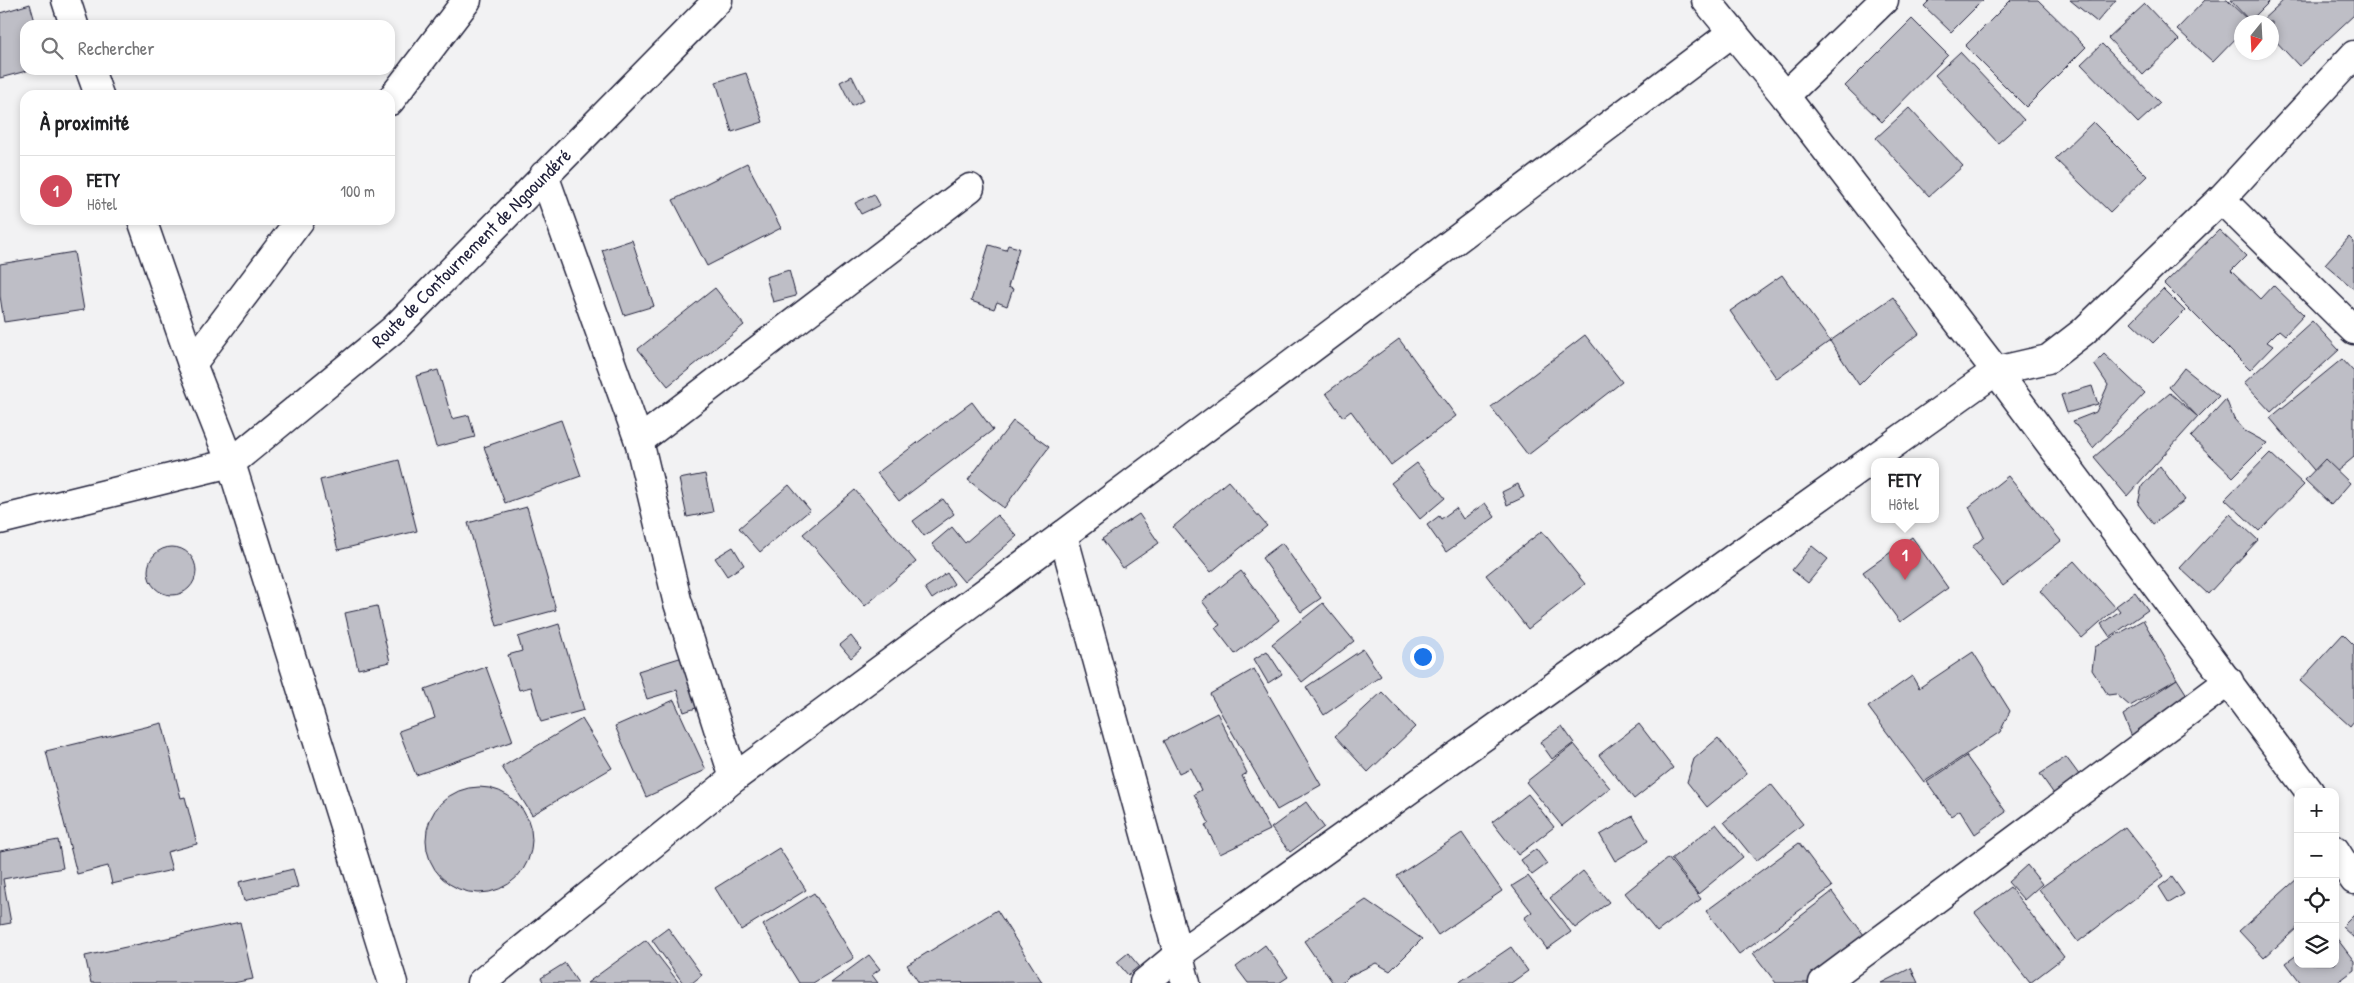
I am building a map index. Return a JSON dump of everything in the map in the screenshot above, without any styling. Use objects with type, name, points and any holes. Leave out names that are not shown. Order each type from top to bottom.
[{"type":"street","points":[[66,0],[72,20]]},
{"type":"street","points":[[395,94],[467,0]]},
{"type":"street","name":"Route de Contournement de Ngaoundéré","points":[[0,520],[231,463],[394,329],[718,0]]},
{"type":"street","points":[[1706,0],[1785,96],[1996,371],[2307,788]]},
{"type":"street","points":[[1785,96],[1884,0]]},
{"type":"street","points":[[480,983],[734,778],[1063,535],[1733,32]]},
{"type":"street","points":[[1874,458],[1996,371],[2048,359],[2083,332],[2221,198],[2354,55]]},
{"type":"street","points":[[92,75],[97,90]]},
{"type":"street","points":[[544,175],[639,441],[677,600],[734,778]]},
{"type":"street","points":[[639,441],[970,188]]},
{"type":"street","points":[[2221,198],[2354,330]]},
{"type":"street","points":[[144,225],[192,364],[231,463],[394,983]]},
{"type":"street","points":[[192,364],[296,225]]},
{"type":"street","points":[[1144,983],[1179,954],[1871,460]]},
{"type":"street","points":[[1063,535],[1186,983]]},
{"type":"street","points":[[1823,983],[2229,681]]},
{"type":"street","points":[[2339,856],[2354,880]]},
{"type":"building","points":[[1930,0],[1983,0],[1951,32],[1924,6]]},
{"type":"building","points":[[2011,0],[2038,0],[2086,47],[2026,107],[1965,46]]},
{"type":"building","points":[[2070,0],[2116,0],[2097,22]]},
{"type":"building","points":[[2205,0],[2227,0],[2243,15],[2234,15],[2234,40],[2213,62],[2177,29]]},
{"type":"building","points":[[2230,0],[2271,0],[2256,15],[2244,15]]},
{"type":"building","points":[[2284,0],[2354,0],[2354,15],[2299,66],[2279,45],[2279,15],[2268,15]]},
{"type":"building","points":[[30,4],[35,20],[20,20],[20,73],[0,78],[0,13]]},
{"type":"building","points":[[2145,4],[2179,40],[2143,75],[2108,38]]},
{"type":"building","points":[[1912,19],[1948,55],[1882,122],[1845,86]]},
{"type":"building","points":[[2102,44],[2160,103],[2138,123],[2081,64]]},
{"type":"building","points":[[1960,52],[2024,120],[1998,143],[1935,75]]},
{"type":"building","points":[[746,73],[763,122],[732,132],[716,82]]},
{"type":"building","points":[[852,76],[864,100],[852,106],[840,82]]},
{"type":"building","points":[[1909,108],[1963,166],[1929,196],[1876,138]]},
{"type":"building","points":[[2093,122],[2147,176],[2110,212],[2055,159]]},
{"type":"building","points":[[747,163],[781,228],[707,266],[673,200]]},
{"type":"building","points":[[874,194],[880,205],[861,214],[855,203]]},
{"type":"building","points":[[2219,230],[2246,256],[2231,271],[2260,299],[2273,285],[2304,315],[2285,335],[2279,330],[2267,342],[2273,346],[2250,370],[2164,284]]},
{"type":"building","points":[[2349,237],[2354,242],[2354,289],[2325,264]]},
{"type":"building","points":[[632,240],[654,306],[624,315],[602,250]]},
{"type":"building","points":[[989,245],[1006,250],[1008,245],[1019,248],[1008,287],[1013,289],[1007,306],[997,302],[994,309],[971,301]]},
{"type":"building","points":[[74,252],[84,310],[4,322],[0,296],[0,264]]},
{"type":"building","points":[[789,270],[796,296],[773,302],[766,277]]},
{"type":"building","points":[[1782,275],[1830,341],[1777,379],[1730,311]]},
{"type":"building","points":[[715,288],[744,325],[668,386],[638,349]]},
{"type":"building","points":[[2163,289],[2185,311],[2153,343],[2131,322]]},
{"type":"building","points":[[1893,297],[1919,334],[1885,359],[1859,385],[1830,341]]},
{"type":"building","points":[[2312,321],[2339,350],[2271,412],[2244,383]]},
{"type":"building","points":[[1585,335],[1622,382],[1528,455],[1491,407]]},
{"type":"building","points":[[1399,339],[1456,416],[1391,465],[1351,411],[1343,417],[1326,393]]},
{"type":"building","points":[[2104,354],[2145,393],[2093,448],[2073,421],[2096,412],[2108,385],[2094,364]]},
{"type":"building","points":[[2342,359],[2354,372],[2354,457],[2324,482],[2270,418]]},
{"type":"building","points":[[2184,368],[2219,396],[2198,417],[2169,387]]},
{"type":"building","points":[[438,370],[452,419],[469,415],[475,437],[436,447],[416,376]]},
{"type":"building","points":[[2092,386],[2098,404],[2067,413],[2061,395]]},
{"type":"building","points":[[2170,393],[2198,417],[2127,496],[2094,457]]},
{"type":"building","points":[[2226,399],[2234,419],[2245,431],[2267,443],[2233,477],[2191,437]]},
{"type":"building","points":[[972,402],[993,430],[899,501],[877,473]]},
{"type":"building","points":[[561,420],[581,476],[505,503],[484,447]]},
{"type":"building","points":[[1013,421],[1049,447],[1004,508],[968,480]]},
{"type":"building","points":[[2270,453],[2304,485],[2259,531],[2225,499]]},
{"type":"building","points":[[2325,459],[2350,483],[2331,505],[2305,480]]},
{"type":"building","points":[[399,460],[417,531],[338,550],[320,480]]},
{"type":"building","points":[[1417,463],[1445,498],[1420,519],[1391,483]]},
{"type":"building","points":[[2160,466],[2185,500],[2153,524],[2138,504],[2142,486]]},
{"type":"building","points":[[705,474],[713,512],[687,517],[679,479]]},
{"type":"building","points":[[2008,476],[2061,541],[2003,586],[1972,547],[1984,537],[1969,507]]},
{"type":"building","points":[[1228,481],[1267,526],[1211,572],[1173,527]]},
{"type":"building","points":[[1518,484],[1524,497],[1507,505],[1502,492]]},
{"type":"building","points":[[789,485],[810,510],[760,552],[739,528]]},
{"type":"building","points":[[855,490],[916,562],[865,606],[803,534]]},
{"type":"building","points":[[943,499],[954,514],[924,536],[913,521]]},
{"type":"building","points":[[1485,503],[1495,517],[1446,552],[1427,525],[1439,516],[1441,519],[1456,508],[1463,519]]},
{"type":"building","points":[[527,507],[556,610],[497,626],[468,523]]},
{"type":"building","points":[[1139,514],[1159,543],[1123,568],[1102,539]]},
{"type":"building","points":[[2230,514],[2258,540],[2208,594],[2180,568]]},
{"type":"building","points":[[997,515],[1017,536],[964,582],[932,544],[952,527],[965,543]]},
{"type":"building","points":[[1542,531],[1585,584],[1528,629],[1486,575]]},
{"type":"building","points":[[1912,537],[1948,588],[1900,622],[1863,572]]},
{"type":"building","points":[[1282,543],[1321,598],[1301,612],[1262,558]]},
{"type":"building","points":[[1812,546],[1828,559],[1808,583],[1792,570]]},
{"type":"building","points":[[167,547],[177,547],[186,551],[192,557],[195,562],[195,580],[186,591],[177,595],[167,595],[158,591],[152,585],[148,576],[148,566],[152,557],[158,551]]},
{"type":"building","points":[[733,547],[744,565],[727,576],[715,558]]},
{"type":"building","points":[[2074,561],[2116,608],[2082,638],[2040,591]]},
{"type":"building","points":[[1241,571],[1279,620],[1235,654],[1215,628],[1220,625],[1202,601]]},
{"type":"building","points":[[947,573],[954,584],[932,599],[925,588]]},
{"type":"building","points":[[2135,592],[2148,610],[2110,637],[2101,624],[2120,611],[2116,606]]},
{"type":"building","points":[[1323,603],[1354,641],[1302,682],[1272,644]]},
{"type":"building","points":[[377,606],[390,662],[358,669],[345,613]]},
{"type":"building","points":[[2143,620],[2177,679],[2130,706],[2116,694],[2108,695],[2092,670],[2095,647]]},
{"type":"building","points":[[559,624],[584,710],[541,722],[531,687],[519,690],[508,655],[522,651],[518,637]]},
{"type":"building","points":[[2343,634],[2354,645],[2354,721],[2350,726],[2300,681]]},
{"type":"building","points":[[851,636],[861,649],[851,658],[840,645]]},
{"type":"building","points":[[1363,649],[1381,676],[1324,715],[1306,687]]},
{"type":"building","points":[[1267,651],[1282,674],[1268,683],[1254,659]]},
{"type":"building","points":[[1973,652],[2010,711],[2000,732],[1924,782],[1868,707],[1912,676],[1919,688]]},
{"type":"building","points":[[689,655],[705,705],[684,712],[677,690],[647,699],[638,671]]},
{"type":"building","points":[[486,667],[513,741],[416,775],[399,731],[435,718],[425,689]]},
{"type":"building","points":[[1254,669],[1321,785],[1277,810],[1210,694]]},
{"type":"building","points":[[2177,679],[2189,698],[2132,737],[2123,715]]},
{"type":"building","points":[[1382,692],[1415,727],[1368,772],[1335,736]]},
{"type":"building","points":[[674,700],[706,770],[646,797],[615,726]]},
{"type":"building","points":[[1217,713],[1247,773],[1242,776],[1270,830],[1220,854],[1205,825],[1209,823],[1194,794],[1201,790],[1190,768],[1179,773],[1163,741]]},
{"type":"building","points":[[582,719],[612,768],[532,815],[502,767]]},
{"type":"building","points":[[162,723],[181,798],[185,797],[197,844],[167,852],[172,870],[112,884],[108,866],[77,874],[46,751]]},
{"type":"building","points":[[1639,724],[1673,768],[1634,799],[1599,755]]},
{"type":"building","points":[[1562,726],[1574,743],[1552,759],[1540,742]]},
{"type":"building","points":[[1718,738],[1747,774],[1707,807],[1687,782],[1694,759]]},
{"type":"building","points":[[1574,744],[1610,788],[1562,826],[1526,782]]},
{"type":"building","points":[[1966,756],[2006,812],[1975,834],[1960,810],[1951,816],[1927,782]]},
{"type":"building","points":[[2066,757],[2080,776],[2054,794],[2040,774]]},
{"type":"building","points":[[1771,784],[1803,824],[1756,861],[1724,822]]},
{"type":"building","points":[[479,787],[499,791],[516,803],[528,820],[532,840],[528,860],[516,877],[499,889],[479,893],[459,889],[442,877],[430,860],[426,840],[430,820],[442,803],[459,791]]},
{"type":"building","points":[[1528,794],[1554,827],[1518,855],[1492,822]]},
{"type":"building","points":[[1306,802],[1324,827],[1290,852],[1271,828]]},
{"type":"building","points":[[1633,816],[1648,841],[1615,861],[1600,835]]},
{"type":"building","points":[[1716,824],[1743,857],[1698,894],[1671,859]]},
{"type":"building","points":[[2125,827],[2164,876],[2078,942],[2039,889]]},
{"type":"building","points":[[1462,833],[1502,891],[1438,935],[1397,876]]},
{"type":"building","points":[[58,840],[63,868],[3,879],[11,923],[0,925],[0,851]]},
{"type":"building","points":[[1799,843],[1832,887],[1739,954],[1706,911]]},
{"type":"building","points":[[779,848],[806,890],[741,930],[715,888]]},
{"type":"building","points":[[1536,849],[1547,864],[1532,875],[1521,860]]},
{"type":"building","points":[[1668,858],[1701,899],[1657,932],[1625,893]]},
{"type":"building","points":[[2027,865],[2042,884],[2024,900],[2008,882]]},
{"type":"building","points":[[293,869],[298,887],[244,901],[239,882]]},
{"type":"building","points":[[1583,871],[1609,902],[1575,928],[1550,898]]},
{"type":"building","points":[[1528,876],[1571,932],[1547,949],[1524,918],[1532,912],[1512,886]]},
{"type":"building","points":[[2172,877],[2184,894],[2169,903],[2159,887]]},
{"type":"building","points":[[2294,882],[2294,931],[2264,958],[2239,931]]},
{"type":"building","points":[[2010,887],[2064,957],[2030,983],[1975,913]]},
{"type":"building","points":[[1832,892],[1867,939],[1809,983],[1776,983],[1753,953]]},
{"type":"building","points":[[814,893],[854,958],[813,983],[799,983],[763,925]]},
{"type":"building","points":[[1366,900],[1422,939],[1390,971],[1376,963],[1349,976],[1342,983],[1333,983],[1304,941]]},
{"type":"building","points":[[997,910],[1042,982],[919,983],[907,965]]},
{"type":"building","points":[[2354,915],[2354,938],[2342,927]]},
{"type":"building","points":[[240,922],[253,979],[233,983],[91,983],[85,956]]},
{"type":"building","points":[[668,928],[702,975],[692,983],[683,983],[652,940]]},
{"type":"building","points":[[646,940],[679,983],[587,983]]},
{"type":"building","points":[[2339,941],[2354,961],[2354,970],[2337,983],[2301,983],[2286,963],[2294,957],[2294,968],[2339,968]]},
{"type":"building","points":[[1265,945],[1288,977],[1279,983],[1248,983],[1236,967]]},
{"type":"building","points":[[1511,947],[1528,971],[1511,983],[1458,983]]},
{"type":"building","points":[[1128,953],[1139,966],[1128,975],[1117,962]]},
{"type":"building","points":[[869,955],[880,969],[872,975],[878,983],[831,983]]},
{"type":"building","points":[[565,963],[578,983],[544,983],[541,978]]},
{"type":"building","points":[[1911,968],[1918,983],[1881,983]]},
{"type":"place","name":"FETY","points":[[1905,580]]}]
